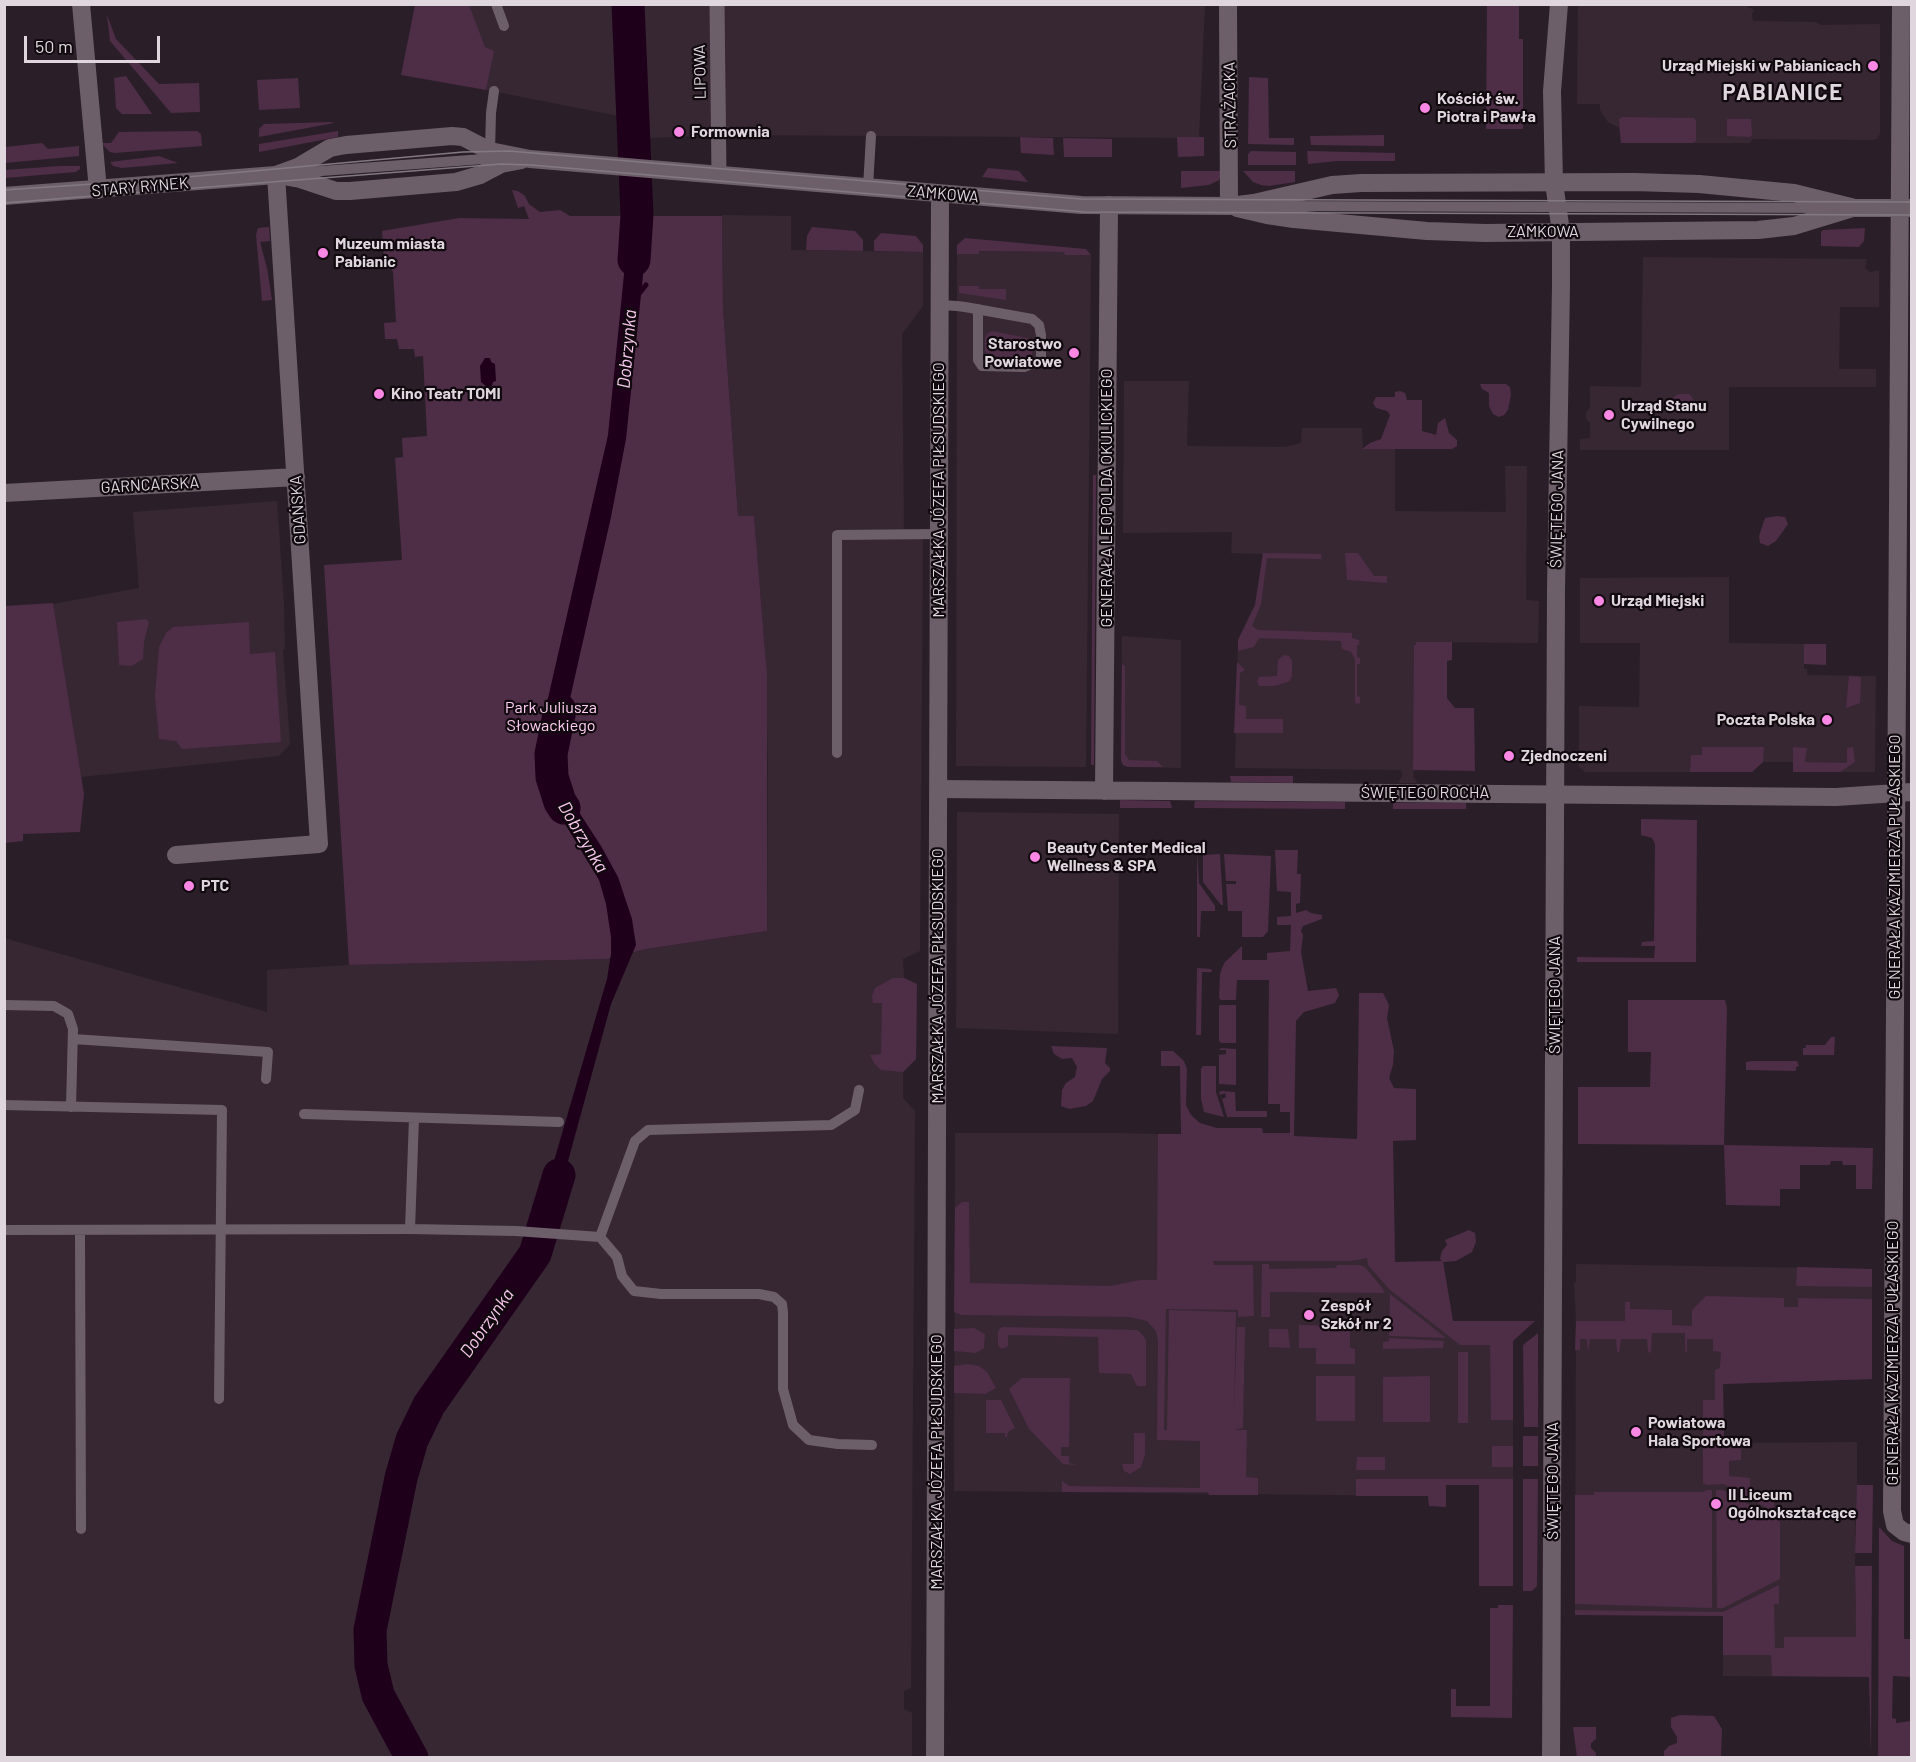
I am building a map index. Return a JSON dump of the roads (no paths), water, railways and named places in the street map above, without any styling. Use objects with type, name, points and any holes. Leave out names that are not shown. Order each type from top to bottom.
[{"type":"street","points":[[81,4],[98,190]]},
{"type":"street","name":"LIPOWA","points":[[717,4],[719,175]]},
{"type":"street","name":"STRAŻACKA","points":[[1228,4],[1229,206]]},
{"type":"street","name":"ŚWIĘTEGO JANA","points":[[1551,1758],[1561,232],[1554,183],[1552,91],[1559,4]]},
{"type":"street","name":"GENERAŁA KAZIMIERZA PUŁASKIEGO","points":[[1901,4],[1905,208],[1904,793],[1892,1511],[1903,1530]]},
{"type":"street","name":"STARY RYNEK","points":[[4,196],[276,175],[287,172],[330,148],[452,136],[464,137],[490,151],[530,159],[657,169]]},
{"type":"street","name":"STARY RYNEK","points":[[276,175],[300,179],[336,191],[350,191],[456,182],[480,175],[508,162],[530,159]]},
{"type":"street","name":"ZAMKOWA","points":[[657,169],[1064,204],[1229,206],[1254,203],[1332,185],[1554,183],[1699,184],[1794,193],[1855,208],[1905,208]]},
{"type":"street","name":"GDAŃSKA","points":[[176,855],[319,844],[276,175]]},
{"type":"street","name":"MARSZAŁKA JÓZEFA PIŁSUDSKIEGO","points":[[935,1758],[940,194]]},
{"type":"street","name":"GENERAŁA LEOPOLDA OKULICKIEGO","points":[[1104,791],[1109,205]]},
{"type":"street","name":"ZAMKOWA","points":[[1229,206],[1267,215],[1414,230],[1474,232],[1758,231],[1794,226],[1855,208]]},
{"type":"street","name":"GARNCARSKA","points":[[4,493],[296,477]]},
{"type":"street","name":"ŚWIĘTEGO ROCHA","points":[[939,789],[1836,797],[1904,793]]},
{"type":"lane","points":[[496,4],[504,26]]},
{"type":"lane","points":[[490,151],[490,120],[494,91]]},
{"type":"lane","points":[[868,187],[872,136]]},
{"type":"lane","points":[[1229,206],[1855,208]]},
{"type":"lane","points":[[939,305],[978,309],[1036,321],[1041,335],[1039,361],[1024,367],[987,367],[980,364],[978,309]]},
{"type":"lane","points":[[837,753],[837,535],[939,534]]},
{"type":"lane","points":[[4,1005],[54,1006],[68,1014],[73,1029],[71,1107]]},
{"type":"lane","points":[[73,1039],[268,1052],[266,1079]]},
{"type":"lane","points":[[600,1237],[635,1141],[648,1130],[831,1125],[855,1110],[859,1090]]},
{"type":"lane","points":[[4,1105],[222,1110],[219,1399]]},
{"type":"lane","points":[[304,1114],[560,1122]]},
{"type":"lane","points":[[410,1229],[414,1118]]},
{"type":"lane","points":[[4,1230],[410,1229],[600,1237],[617,1257],[622,1276],[634,1291],[661,1294],[759,1294],[774,1297],[782,1304],[783,1389],[793,1425],[808,1440],[872,1445]]},
{"type":"lane","points":[[80,1230],[81,1528]]},
{"type":"water","points":[[621,5],[633,5],[638,127],[627,128]]},
{"type":"water","points":[[622,215],[648,215],[649,220],[626,439],[559,754],[538,756],[541,729],[608,435],[626,254]]},
{"type":"water","points":[[485,358],[490,358],[495,364],[496,381],[488,388],[481,382],[480,366]]},
{"type":"water","points":[[561,764],[566,786],[575,806],[618,877],[632,919],[636,945],[611,1004],[553,1216],[538,1216],[607,979],[611,954],[606,904],[599,880],[553,804],[543,784],[538,766]]},
{"type":"waterway","name":"Dobrzynka","points":[[628,4],[637,215],[634,260]]},
{"type":"waterway","points":[[638,295],[646,285]]},
{"type":"waterway","name":"Dobrzynka","points":[[560,710],[551,754],[552,777],[564,808]]},
{"type":"waterway","name":"Dobrzynka","points":[[412,1758],[378,1695],[371,1665],[370,1630],[401,1478],[412,1440],[429,1405],[535,1254],[559,1175]]},
{"type":"tram line","points":[[4,190],[154,180],[463,152],[509,151],[1081,199],[1912,202]]},
{"type":"tram line","points":[[4,203],[501,164],[1085,212],[1912,215]]},
{"type":"place","name":"Urząd Miejski w Pabianicach","points":[[1873,66]]},
{"type":"place","name":"Kościół św. Piotra i Pawła","points":[[1425,108]]},
{"type":"place","name":"Formownia","points":[[679,132]]},
{"type":"place","name":"Muzeum miasta Pabianic","points":[[323,253]]},
{"type":"place","name":"Starostwo Powiatowe","points":[[1074,353]]},
{"type":"place","name":"Kino Teatr TOMI","points":[[379,394]]},
{"type":"place","name":"Urząd Stanu Cywilnego","points":[[1609,415]]},
{"type":"place","name":"Urząd Miejski","points":[[1599,601]]},
{"type":"place","name":"Poczta Polska","points":[[1827,720]]},
{"type":"place","name":"Zjednoczeni","points":[[1509,756]]},
{"type":"place","name":"Beauty Center Medical Wellness & SPA","points":[[1035,857]]},
{"type":"place","name":"PTC","points":[[189,886]]},
{"type":"place","name":"Zespół Szkół nr 2","points":[[1309,1315]]},
{"type":"place","name":"Powiatowa Hala Sportowa","points":[[1636,1432]]},
{"type":"place","name":"II Liceum Ogólnokształcące","points":[[1716,1504]]},
{"type":"district","name":"PABIANICE","points":[[1783,93]]},
{"type":"park label","name":"Park Juliusza Słowackiego","points":[[551,717]]}]
